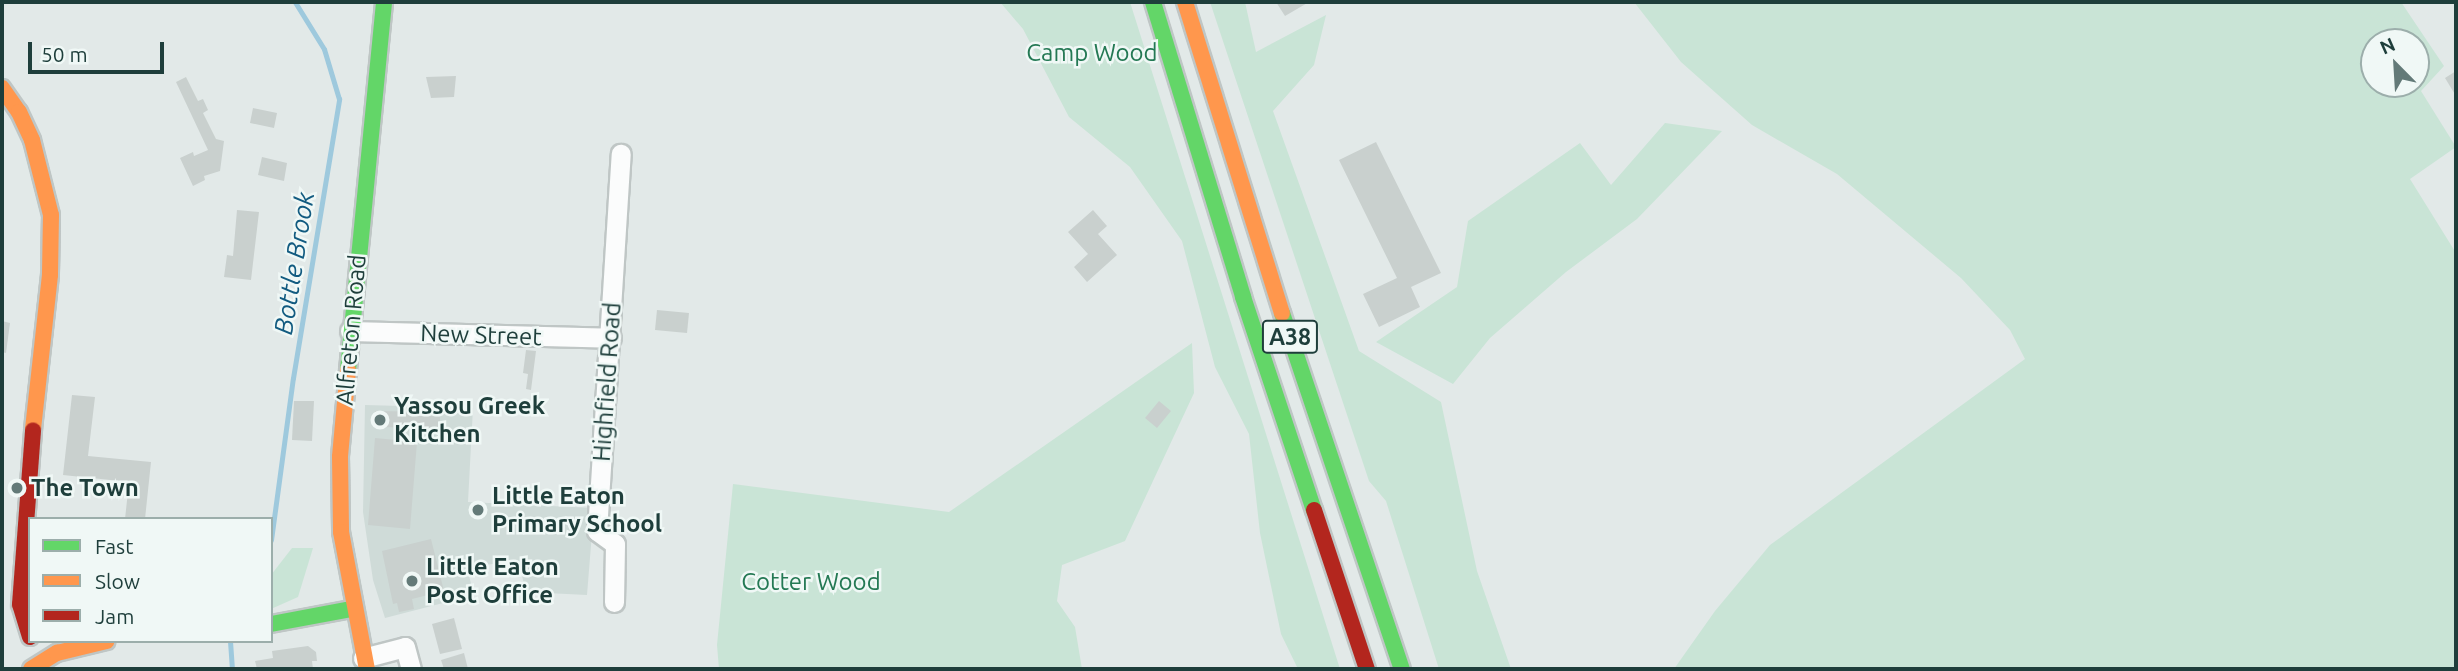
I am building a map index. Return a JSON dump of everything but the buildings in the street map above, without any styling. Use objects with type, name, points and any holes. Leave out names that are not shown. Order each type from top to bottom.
[{"type":"main road","name":"Alfreton Road","points":[[365,664],[351,609],[339,494],[350,331],[384,2]]},
{"type":"main road","name":"A38","points":[[1153,2],[1239,285],[1367,669]]},
{"type":"main road","name":"A38","points":[[1185,2],[1266,266],[1402,669]]},
{"type":"main road","points":[[2,88],[19,112],[32,140],[51,215],[50,275],[32,436],[20,604],[28,629]]},
{"type":"main road","points":[[273,624],[351,609]]},
{"type":"main road","points":[[32,643],[37,665],[77,646],[95,643]]},
{"type":"street","name":"Highfield Road","points":[[614,602],[615,544],[597,531],[621,154]]},
{"type":"street","name":"New Street","points":[[350,331],[611,338]]},
{"type":"street","name":"Alfreton Road","points":[[365,664],[405,647],[411,669]]},
{"type":"shaded area","name":"Little Eaton Primary School","points":[[365,405],[473,408],[468,502],[594,508],[587,595],[526,592],[518,560],[467,568],[474,595],[385,618],[373,580],[363,512]]},
{"type":"green space","name":"Camp Wood","points":[[1000,2],[1130,2],[1340,669],[1298,669],[1281,634],[1260,533],[1249,434],[1215,367],[1182,241],[1130,167],[1069,117],[1023,29]]},
{"type":"green space","points":[[1210,2],[1245,2],[1256,52],[1326,15],[1314,65],[1273,111],[1359,351],[1441,402],[1477,571],[1511,669],[1439,669],[1386,501],[1369,481]]},
{"type":"green space","points":[[1634,2],[2401,2],[2418,28],[2360,28],[2360,98],[2425,98],[2456,147],[2410,179],[2456,253],[2456,669],[1674,669],[1715,611],[1770,545],[2025,359],[2010,330],[1961,278],[1837,174],[1752,125],[1681,62]]},
{"type":"green space","points":[[2430,45],[2444,66],[2430,81]]},
{"type":"green space","points":[[1665,123],[1722,131],[1637,219],[1566,272],[1490,338],[1453,384],[1376,342],[1457,287],[1468,221],[1580,143],[1611,185]]},
{"type":"green space","name":"Cotter Wood","points":[[1192,343],[1194,393],[1125,541],[1062,565],[1057,601],[1075,627],[1082,669],[719,669],[717,645],[733,484],[949,512]]},
{"type":"green space","points":[[292,548],[313,548],[298,597],[273,608],[273,572]]},
{"type":"waterway","name":"Bottle Brook","points":[[273,525],[293,378],[339,99],[324,49],[295,2]]},
{"type":"waterway","name":"Bottle Brook","points":[[230,643],[232,669]]},
{"type":"traffic: fast","points":[[348,370],[384,2]]},
{"type":"traffic: fast","points":[[1153,2],[1243,297],[1314,510]]},
{"type":"traffic: fast","points":[[1282,313],[1402,669]]},
{"type":"traffic: fast","points":[[273,624],[351,609]]},
{"type":"traffic: slow","points":[[1185,2],[1282,313]]},
{"type":"traffic: slow","points":[[2,88],[19,112],[32,140],[51,215],[50,275],[33,430]]},
{"type":"traffic: slow","points":[[348,370],[340,457],[341,532],[367,669]]},
{"type":"traffic: slow","points":[[31,669],[57,653],[99,643]]},
{"type":"traffic: jam","points":[[28,630],[20,604],[33,430]]},
{"type":"traffic: jam","points":[[1314,510],[1367,669]]},
{"type":"place","name":"Yassou Greek Kitchen","points":[[380,420]]},
{"type":"place","name":"The Town","points":[[17,488]]},
{"type":"place","name":"Little Eaton Primary School","points":[[478,510]]},
{"type":"place","name":"Little Eaton Post Office","points":[[412,581]]}]
